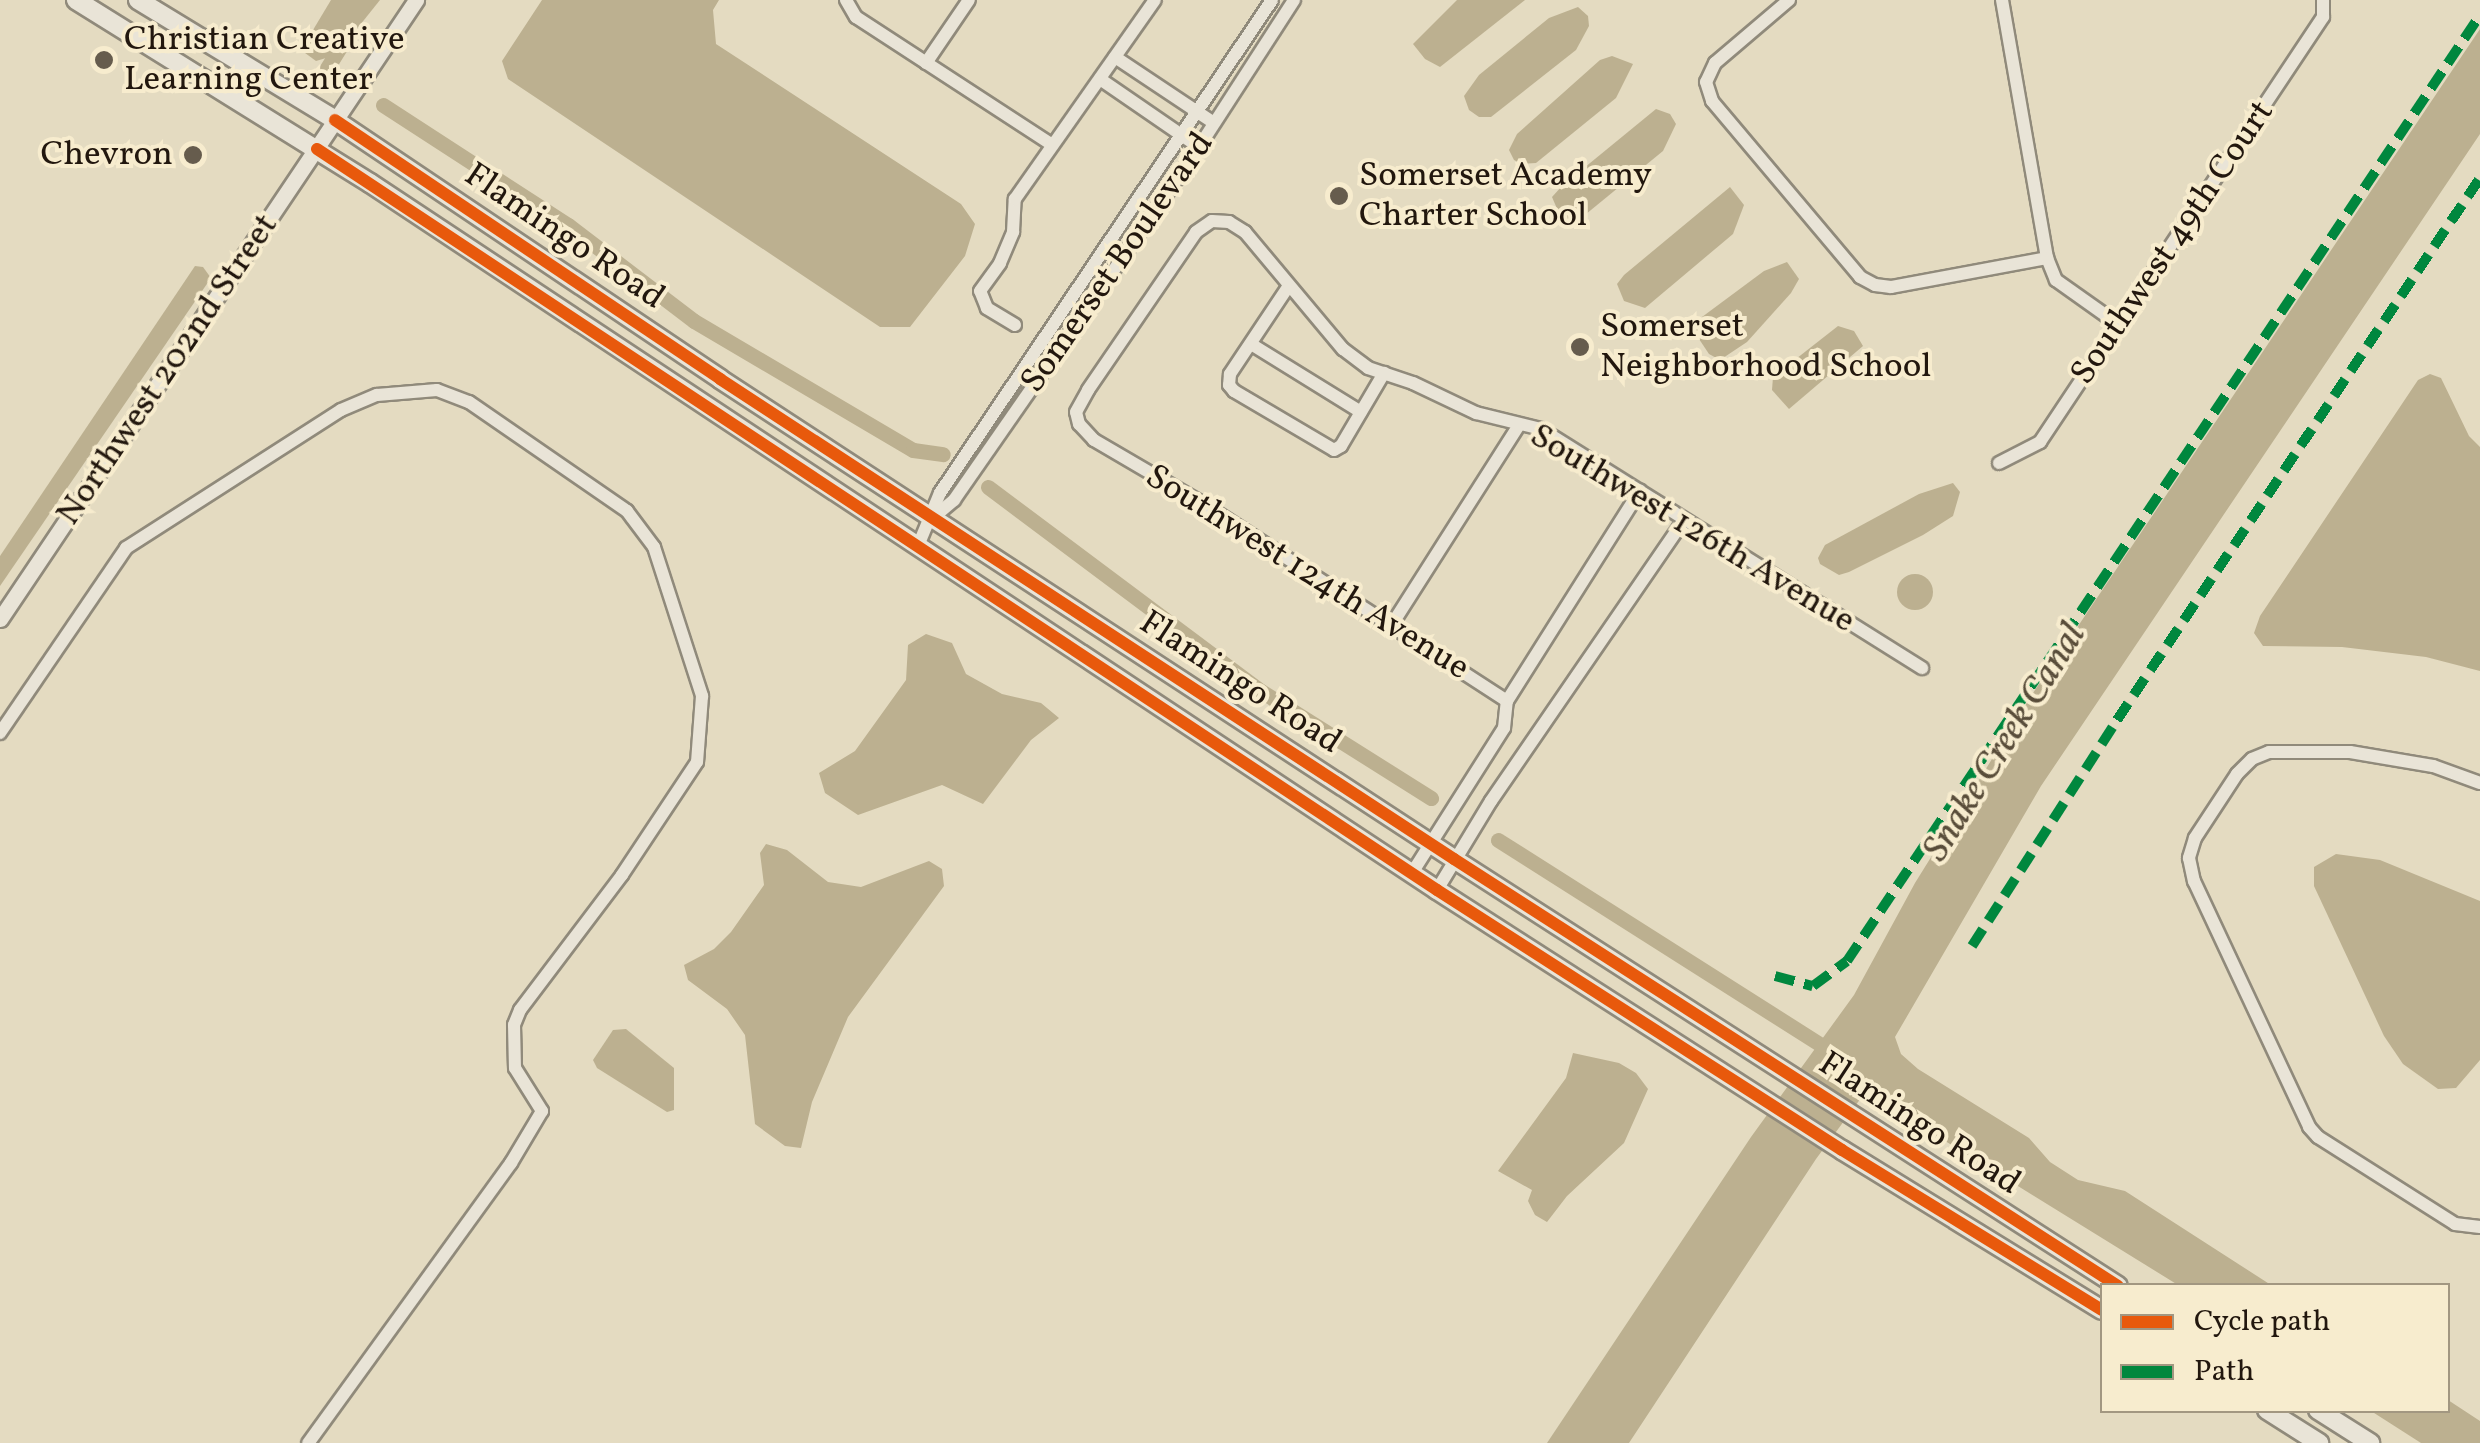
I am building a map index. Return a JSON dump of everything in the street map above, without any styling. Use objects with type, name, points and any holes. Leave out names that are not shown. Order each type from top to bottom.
[{"type":"main road","name":"Flamingo Road","points":[[76,0],[317,149],[1412,874],[1842,1150],[2100,1309]]},
{"type":"main road","name":"Flamingo Road","points":[[138,0],[335,120],[1429,843],[2113,1283]]},
{"type":"main road","points":[[2272,1413],[2318,1443]]},
{"type":"main road","points":[[2323,1413],[2370,1443]]},
{"type":"street","name":"Northwest 202nd Street","points":[[0,619],[416,0]]},
{"type":"street","points":[[926,62],[969,0]]},
{"type":"street","points":[[1015,325],[987,308],[980,292],[1000,263],[1013,232],[1016,199],[1155,0]]},
{"type":"street","name":"Somerset Boulevard","points":[[918,546],[933,518],[940,492],[1272,0]]},
{"type":"street","name":"Somerset Boulevard","points":[[933,518],[954,500],[1199,147],[1294,0]]},
{"type":"street","points":[[1789,0],[1715,63],[1706,82],[1712,101],[1860,277],[1875,285],[1891,286],[2046,258]]},
{"type":"street","points":[[2002,0],[2046,258],[2056,280],[2118,324]]},
{"type":"street","name":"Southwest 49th Court","points":[[2000,462],[2040,442],[2323,17],[2324,2]]},
{"type":"street","points":[[846,3],[856,17],[1052,146]]},
{"type":"street","points":[[1115,57],[1214,123]]},
{"type":"street","points":[[1100,78],[1199,147]]},
{"type":"street","name":"Southwest 126th Avenue","points":[[1107,447],[1079,424],[1076,412],[1196,232],[1212,221],[1229,222],[1245,232],[1342,349],[1384,373],[1476,413],[1540,429],[1922,668]]},
{"type":"street","points":[[1288,287],[1229,384],[1327,448],[1341,446],[1384,373]]},
{"type":"street","points":[[1250,344],[1361,412]]},
{"type":"street","points":[[0,732],[126,548],[341,410],[377,395],[437,390],[470,402],[628,511],[654,547],[702,696],[697,762],[622,874],[520,1010],[514,1025],[515,1068],[542,1110],[511,1163],[308,1443]]},
{"type":"street","points":[[1391,626],[1519,425]]},
{"type":"street","name":"Southwest 124th Avenue","points":[[1107,447],[1506,701]]},
{"type":"street","points":[[1412,874],[1504,728],[1506,701],[1640,491]]},
{"type":"street","points":[[1438,890],[1454,859],[1684,520]]},
{"type":"street","points":[[2480,783],[2434,766],[2350,752],[2268,752],[2252,759],[2237,774],[2195,838],[2189,858],[2194,880],[2309,1127],[2318,1138],[2455,1224],[2480,1227]]},
{"type":"water","points":[[331,0],[380,0],[336,55],[316,61],[301,50]]},
{"type":"water","points":[[542,0],[719,0],[713,10],[716,44],[961,204],[975,224],[965,256],[910,327],[880,327],[508,79],[502,61]]},
{"type":"water","points":[[1457,0],[1525,0],[1440,67],[1425,59],[1413,44]]},
{"type":"water","points":[[1578,7],[1588,16],[1589,26],[1576,50],[1491,117],[1479,117],[1469,110],[1464,96],[1479,75],[1549,18]]},
{"type":"water","name":"Snake Creek Canal","points":[[2480,29],[2480,134],[2041,786],[1895,1037],[1901,1054],[1918,1069],[2029,1138],[2050,1162],[2078,1180],[2125,1191],[2268,1283],[2175,1283],[1879,1100],[1861,1098],[1816,1159],[1629,1443],[1547,1443],[1751,1137],[1854,995],[1915,883],[2033,693]]},
{"type":"water","points":[[1612,56],[1633,64],[1616,98],[1536,163],[1514,160],[1509,150],[1517,134],[1600,60]]},
{"type":"water","points":[[1656,109],[1670,114],[1676,124],[1663,151],[1580,219],[1570,221],[1558,211],[1552,197],[1562,186]]},
{"type":"water","points":[[1730,187],[1744,205],[1733,234],[1645,308],[1624,301],[1617,284],[1624,275]]},
{"type":"water","points":[[1787,262],[1799,279],[1791,293],[1747,342],[1720,360],[1709,354],[1693,330],[1702,317],[1764,271]]},
{"type":"water","points":[[195,266],[203,267],[211,278],[0,586],[0,556]]},
{"type":"water","points":[[1838,326],[1854,331],[1863,346],[1789,409],[1772,390],[1773,377]]},
{"type":"water","points":[[2430,374],[2441,378],[2469,436],[2480,447],[2480,671],[2426,657],[2342,647],[2263,646],[2254,633],[2260,616],[2418,380]]},
{"type":"water","points":[[1953,483],[1960,492],[1953,516],[1923,535],[1839,575],[1820,564],[1818,558],[1825,545],[1919,494]]},
{"type":"water","points":[[1915,574],[1927,580],[1933,592],[1927,604],[1915,610],[1903,604],[1897,592],[1903,580]]},
{"type":"water","points":[[926,634],[952,643],[966,674],[1002,694],[1041,703],[1059,718],[1031,740],[983,804],[942,785],[858,815],[825,793],[819,773],[855,751],[906,680],[908,645]]},
{"type":"water","points":[[766,844],[787,850],[828,882],[861,887],[929,861],[942,869],[944,886],[848,1017],[812,1102],[801,1148],[785,1146],[755,1124],[745,1035],[727,1009],[688,980],[684,965],[714,949],[731,932],[764,885],[760,853]]},
{"type":"water","points":[[2336,854],[2380,860],[2480,901],[2480,1060],[2456,1088],[2438,1089],[2403,1064],[2384,1036],[2314,886],[2314,867]]},
{"type":"water","points":[[626,1029],[674,1068],[674,1110],[667,1112],[597,1068],[593,1060],[613,1030]]},
{"type":"water","points":[[1573,1053],[1619,1063],[1636,1073],[1648,1089],[1624,1143],[1567,1196],[1547,1222],[1535,1215],[1528,1201],[1532,1190],[1498,1171],[1566,1078]]},
{"type":"water","points":[[2450,1401],[2480,1421],[2480,1443],[2421,1443],[2374,1413],[2450,1413]]},
{"type":"waterway","points":[[327,68],[344,41]]},
{"type":"waterway","points":[[383,105],[568,225],[694,321],[913,450],[943,454]]},
{"type":"waterway","points":[[988,487],[1261,691],[1431,798]]},
{"type":"waterway","points":[[1498,840],[1834,1053]]},
{"type":"marked path","points":[[1775,976],[1813,986],[1847,961],[2480,15]]},
{"type":"marked path","points":[[1972,946],[2117,720],[2480,178]]},
{"type":"cycle path","points":[[335,120],[720,379],[1454,859],[2113,1283]]},
{"type":"cycle path","points":[[317,149],[1437,890],[1842,1150],[2100,1309]]},
{"type":"place","name":"Christian Creative Learning Center","points":[[104,60]]},
{"type":"place","name":"Chevron","points":[[193,155]]},
{"type":"place","name":"Somerset Academy Charter School","points":[[1339,196]]},
{"type":"place","name":"Somerset Neighborhood School","points":[[1580,347]]}]
